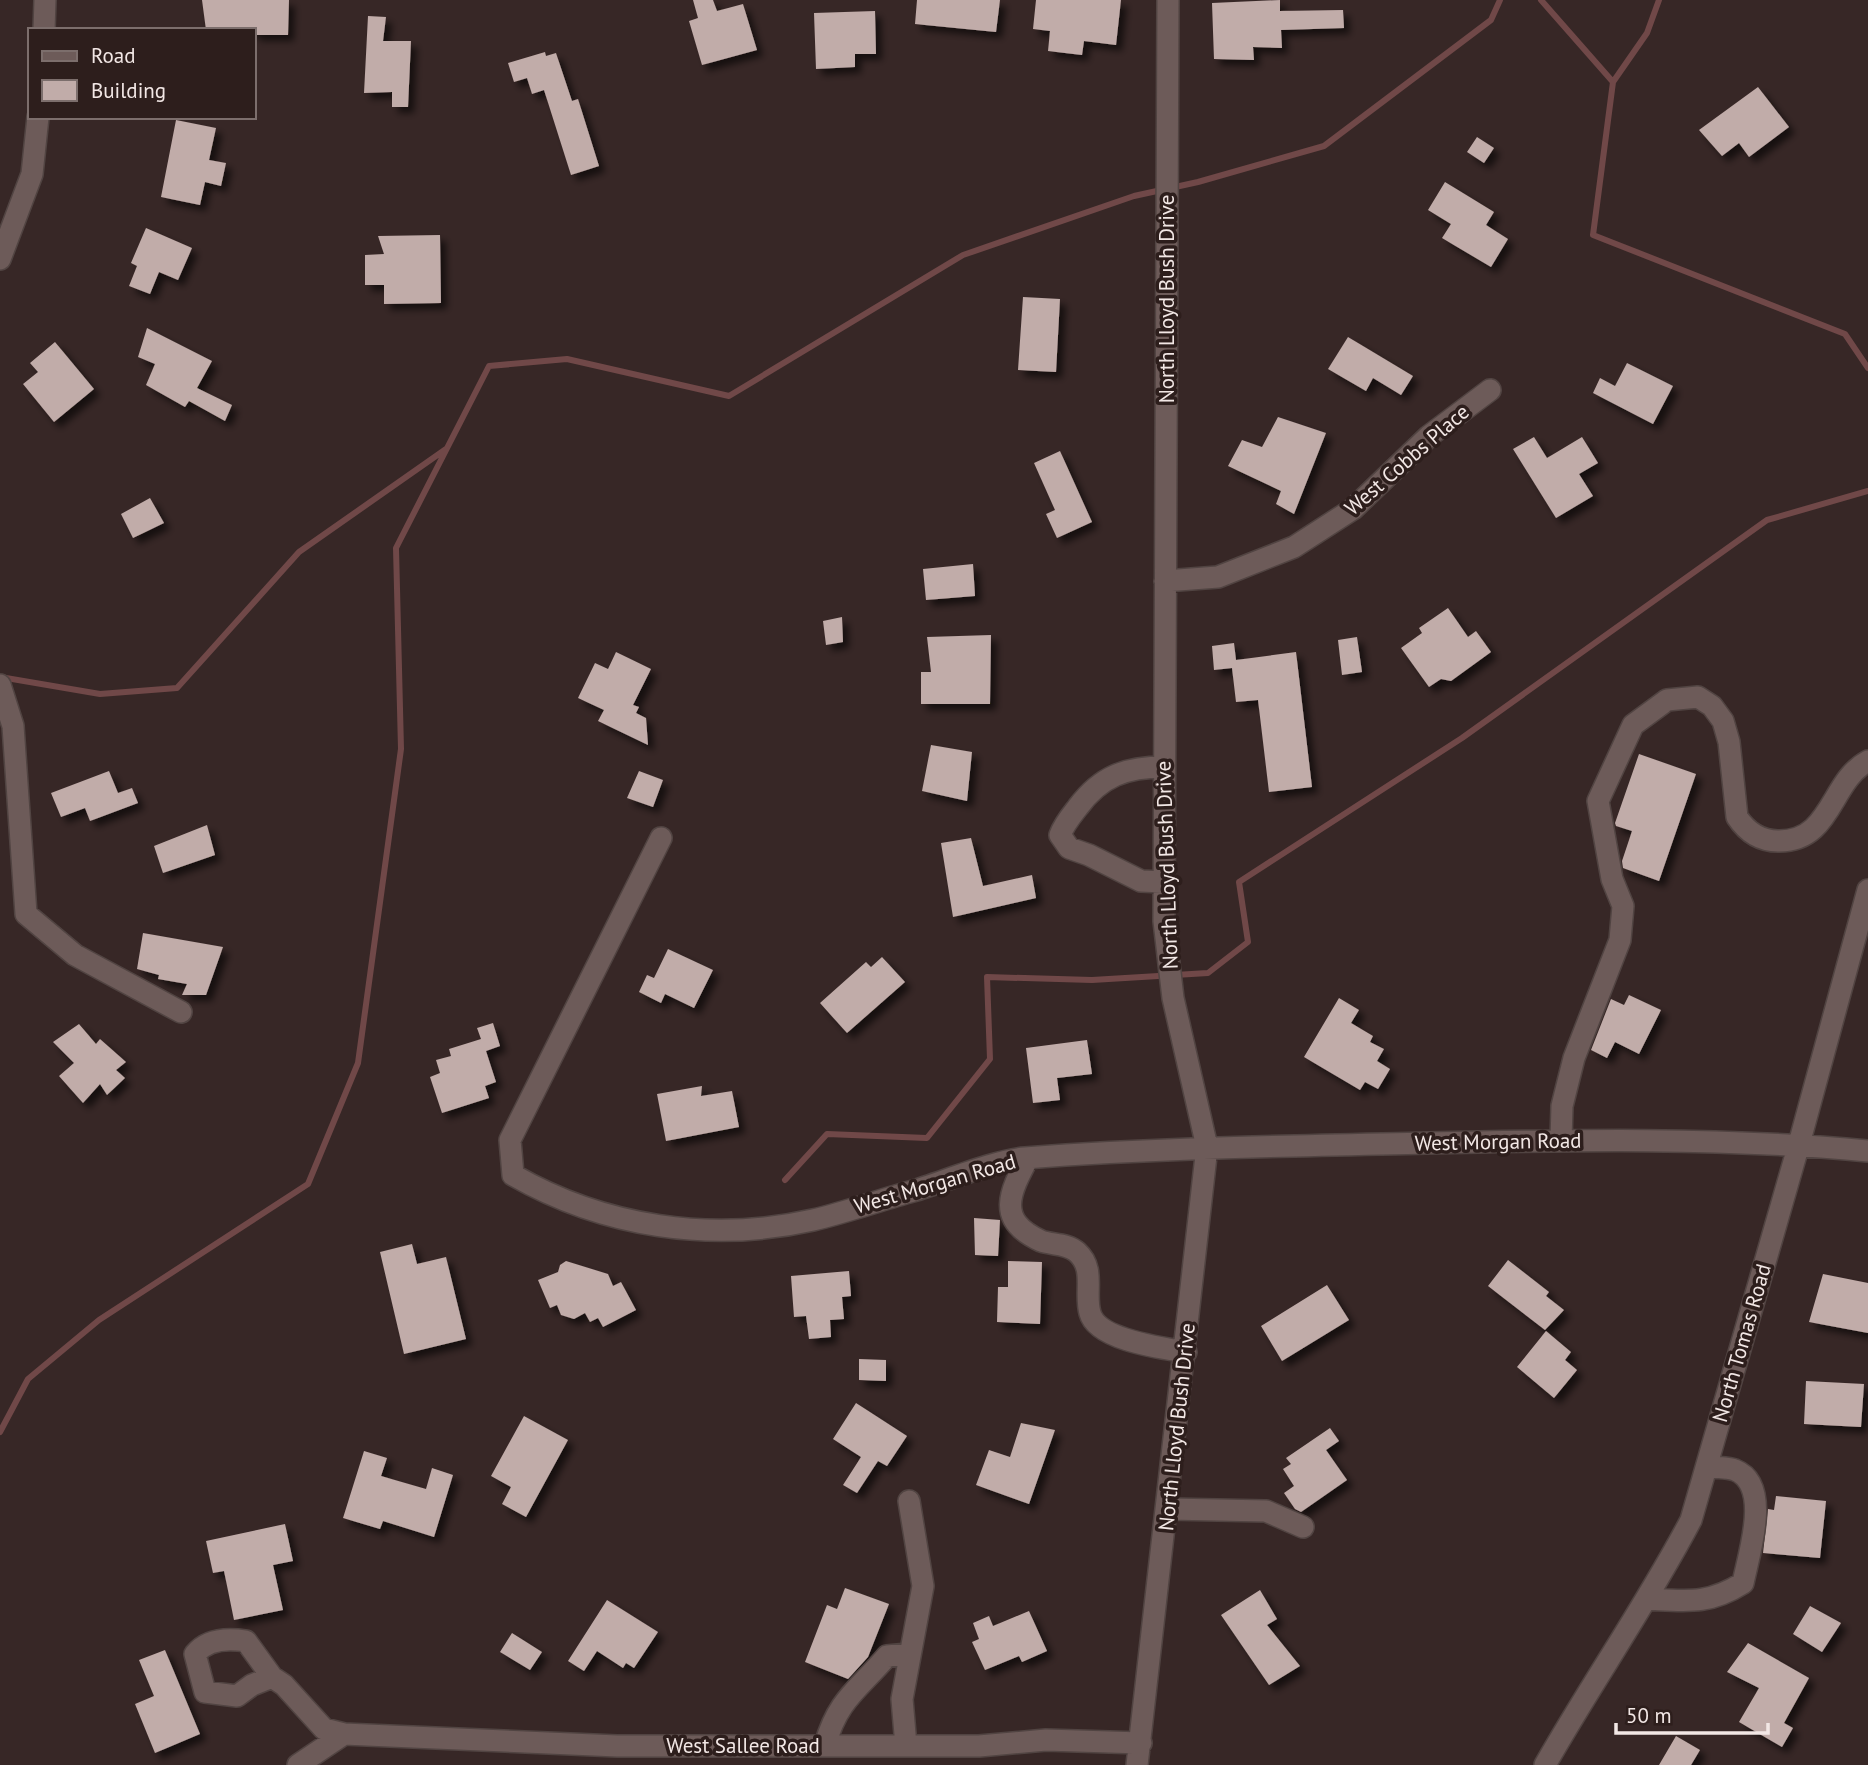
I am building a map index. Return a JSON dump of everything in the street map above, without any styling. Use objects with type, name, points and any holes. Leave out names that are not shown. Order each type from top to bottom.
[{"type":"street","points":[[44,28],[45,0]]},
{"type":"street","name":"North Lloyd Bush Drive","points":[[1138,1765],[1169,1509],[1207,1147],[1171,986],[1163,882],[1168,0]]},
{"type":"street","points":[[0,259],[32,174],[38,119]]},
{"type":"street","name":"West Cobbs Place","points":[[1165,581],[1218,577],[1294,547],[1353,509],[1430,436],[1490,390]]},
{"type":"street","points":[[0,685],[13,726],[26,914],[75,955],[181,1012]]},
{"type":"street","points":[[1561,1140],[1562,1106],[1574,1058],[1620,940],[1623,906],[1612,879],[1598,801],[1633,725],[1667,700],[1698,697],[1712,706],[1723,720],[1729,742],[1737,817],[1744,827],[1769,841],[1795,841],[1818,825],[1846,782],[1868,761]]},
{"type":"street","points":[[1163,882],[1141,881],[1069,848],[1060,835],[1086,796],[1102,781],[1118,771],[1137,767],[1164,767]]},
{"type":"street","name":"West Morgan Road","points":[[662,838],[510,1140],[513,1175],[587,1211],[628,1222],[689,1229],[757,1228],[813,1220],[1028,1157],[1207,1147],[1561,1140],[1693,1140],[1799,1144],[1868,1151]]},
{"type":"street","name":"North Tomas Road","points":[[1545,1765],[1582,1700],[1647,1599],[1691,1520],[1799,1144],[1868,890]]},
{"type":"street","points":[[1028,1157],[1010,1191],[1009,1209],[1022,1228],[1042,1241],[1061,1244],[1077,1252],[1086,1268],[1090,1283],[1090,1314],[1100,1327],[1144,1344],[1186,1352]]},
{"type":"street","points":[[1647,1599],[1696,1602],[1721,1597],[1743,1583],[1757,1499],[1751,1482],[1735,1470],[1707,1466]]},
{"type":"street","points":[[906,1746],[902,1699],[908,1654],[923,1586],[909,1501]]},
{"type":"street","points":[[1169,1509],[1266,1511],[1303,1527]]},
{"type":"street","points":[[825,1745],[831,1721],[842,1702],[887,1656],[908,1654]]},
{"type":"street","points":[[272,1677],[284,1685],[324,1729],[344,1734]]},
{"type":"street","points":[[298,1765],[344,1734]]},
{"type":"street","name":"West Sallee Road","points":[[344,1734],[616,1756],[825,1745],[978,1746],[1046,1740],[1141,1743]]},
{"type":"building","points":[[202,0],[289,0],[288,35],[256,35],[256,28],[206,28]]},
{"type":"building","points":[[693,0],[713,0],[717,11],[743,4],[757,50],[702,65],[689,21],[698,18]]},
{"type":"building","points":[[917,0],[1000,0],[996,32],[915,24]]},
{"type":"building","points":[[1036,0],[1121,0],[1116,45],[1084,41],[1082,55],[1048,51],[1050,31],[1033,29]]},
{"type":"building","points":[[1280,0],[1280,11],[1343,10],[1344,28],[1281,30],[1282,48],[1253,47],[1254,60],[1214,59],[1212,3]]},
{"type":"building","points":[[875,11],[876,54],[855,54],[855,67],[816,69],[814,13]]},
{"type":"building","points":[[368,16],[386,17],[383,41],[411,41],[408,107],[392,107],[392,92],[364,93]]},
{"type":"building","points":[[545,52],[546,56],[556,53],[572,101],[578,99],[599,166],[571,175],[544,90],[532,94],[527,78],[514,82],[508,63]]},
{"type":"building","points":[[1758,87],[1789,127],[1749,157],[1739,143],[1722,156],[1699,130]]},
{"type":"building","points":[[176,120],[216,128],[209,160],[226,163],[221,186],[205,182],[200,205],[161,197]]},
{"type":"building","points":[[1477,137],[1494,148],[1484,163],[1467,152]]},
{"type":"building","points":[[1445,182],[1494,212],[1486,225],[1508,239],[1491,267],[1442,238],[1451,224],[1428,210]]},
{"type":"building","points":[[146,228],[192,248],[178,280],[159,272],[150,294],[129,286],[137,266],[131,263]]},
{"type":"building","points":[[440,235],[441,303],[384,304],[384,285],[365,285],[365,255],[384,254],[378,236]]},
{"type":"building","points":[[1023,297],[1060,299],[1056,372],[1018,370]]},
{"type":"building","points":[[147,328],[212,361],[197,388],[232,405],[225,421],[189,401],[185,407],[146,385],[155,364],[138,357]]},
{"type":"building","points":[[1348,337],[1413,376],[1401,395],[1373,378],[1366,391],[1328,369]]},
{"type":"building","points":[[55,342],[94,389],[54,422],[23,384],[38,372],[30,363]]},
{"type":"building","points":[[1627,363],[1673,386],[1653,424],[1593,393],[1600,378],[1615,386]]},
{"type":"building","points":[[1278,417],[1326,433],[1294,514],[1276,504],[1281,491],[1228,466],[1242,440],[1262,447]]},
{"type":"building","points":[[1534,437],[1547,458],[1582,437],[1598,463],[1579,474],[1593,496],[1556,518],[1513,449]]},
{"type":"building","points":[[1060,451],[1092,522],[1057,538],[1046,514],[1055,510],[1034,463]]},
{"type":"building","points":[[150,498],[164,523],[133,538],[121,514]]},
{"type":"building","points":[[973,564],[975,596],[926,600],[923,569]]},
{"type":"building","points":[[1448,608],[1468,637],[1476,631],[1491,652],[1451,681],[1441,679],[1429,687],[1401,648],[1422,633],[1419,628]]},
{"type":"building","points":[[842,617],[843,642],[826,645],[823,621]]},
{"type":"building","points":[[991,635],[990,704],[921,704],[921,672],[931,672],[927,637]]},
{"type":"building","points":[[1357,637],[1362,672],[1342,675],[1338,640]]},
{"type":"building","points":[[1234,643],[1236,660],[1296,652],[1312,787],[1269,792],[1258,700],[1236,702],[1232,668],[1214,670],[1212,646]]},
{"type":"building","points":[[616,652],[651,669],[633,705],[639,707],[636,713],[646,718],[648,745],[598,721],[604,710],[578,698],[595,663],[608,669]]},
{"type":"building","points":[[931,745],[972,752],[967,801],[922,791]]},
{"type":"building","points":[[1639,754],[1696,774],[1659,881],[1623,868],[1622,861],[1632,831],[1616,826],[1615,823]]},
{"type":"building","points":[[109,771],[118,793],[132,788],[138,803],[90,821],[85,808],[61,817],[51,793]]},
{"type":"building","points":[[639,771],[663,780],[653,807],[627,798]]},
{"type":"building","points":[[207,825],[215,855],[163,873],[154,846]]},
{"type":"building","points":[[971,838],[983,886],[1032,875],[1036,898],[953,917],[941,843]]},
{"type":"building","points":[[143,933],[223,947],[206,995],[182,995],[187,984],[158,979],[159,975],[137,969]]},
{"type":"building","points":[[668,949],[713,970],[694,1008],[665,994],[661,1003],[639,992],[647,975],[654,978]]},
{"type":"building","points":[[882,957],[905,982],[847,1033],[820,1003],[866,962],[871,967]]},
{"type":"building","points":[[1629,995],[1661,1010],[1639,1054],[1615,1042],[1607,1058],[1591,1050],[1611,999],[1624,1005]]},
{"type":"building","points":[[1339,998],[1359,1010],[1351,1023],[1373,1036],[1370,1042],[1384,1049],[1377,1061],[1390,1069],[1378,1089],[1365,1082],[1360,1090],[1304,1057]]},
{"type":"building","points":[[493,1023],[500,1046],[486,1051],[496,1082],[485,1086],[489,1098],[442,1113],[430,1077],[440,1073],[436,1060],[451,1056],[449,1049],[481,1039],[477,1028]]},
{"type":"building","points":[[79,1024],[96,1044],[100,1039],[126,1062],[116,1070],[125,1078],[107,1095],[100,1084],[83,1103],[59,1076],[74,1063],[53,1042]]},
{"type":"building","points":[[1087,1040],[1092,1074],[1057,1078],[1060,1100],[1033,1103],[1026,1048]]},
{"type":"building","points":[[702,1086],[701,1096],[732,1091],[739,1127],[666,1141],[657,1094]]},
{"type":"building","points":[[974,1218],[1000,1220],[998,1256],[975,1255]]},
{"type":"building","points":[[412,1244],[417,1264],[446,1257],[466,1339],[404,1354],[380,1252]]},
{"type":"building","points":[[1508,1260],[1549,1292],[1546,1296],[1564,1310],[1545,1330],[1488,1286]]},
{"type":"building","points":[[566,1261],[608,1274],[613,1286],[621,1282],[636,1310],[603,1327],[598,1318],[590,1322],[585,1313],[574,1319],[561,1315],[557,1305],[550,1308],[538,1280],[558,1272],[560,1265]]},
{"type":"building","points":[[1008,1261],[1042,1262],[1040,1324],[997,1322],[998,1287],[1008,1287]]},
{"type":"building","points":[[849,1271],[851,1296],[842,1297],[844,1319],[830,1320],[831,1337],[809,1339],[806,1316],[794,1317],[791,1276]]},
{"type":"building","points":[[1823,1274],[1868,1283],[1868,1333],[1809,1322]]},
{"type":"building","points":[[1327,1285],[1349,1320],[1282,1361],[1261,1326]]},
{"type":"building","points":[[1546,1331],[1571,1352],[1565,1360],[1577,1370],[1554,1398],[1517,1367]]},
{"type":"building","points":[[859,1359],[886,1360],[886,1381],[859,1380]]},
{"type":"building","points":[[1806,1381],[1864,1384],[1861,1427],[1804,1424]]},
{"type":"building","points":[[856,1403],[907,1436],[887,1466],[878,1461],[857,1493],[843,1485],[861,1457],[833,1439]]},
{"type":"building","points":[[524,1416],[568,1440],[526,1517],[502,1504],[511,1487],[491,1476]]},
{"type":"building","points":[[1021,1423],[1055,1430],[1029,1504],[976,1485],[989,1450],[1010,1457]]},
{"type":"building","points":[[1330,1428],[1339,1441],[1326,1450],[1347,1480],[1301,1512],[1295,1509],[1284,1493],[1294,1486],[1283,1469],[1291,1464],[1286,1458]]},
{"type":"building","points":[[364,1451],[387,1458],[381,1476],[426,1489],[432,1468],[453,1475],[434,1537],[383,1521],[380,1529],[343,1518]]},
{"type":"building","points":[[1776,1496],[1826,1501],[1820,1558],[1763,1553],[1768,1509],[1774,1510]]},
{"type":"building","points":[[285,1524],[293,1561],[273,1565],[283,1610],[234,1620],[224,1571],[213,1573],[206,1541]]},
{"type":"building","points":[[845,1588],[889,1604],[868,1657],[848,1679],[805,1662],[827,1605],[837,1609]]},
{"type":"building","points":[[1260,1590],[1277,1619],[1267,1625],[1300,1666],[1269,1685],[1221,1615]]},
{"type":"building","points":[[607,1600],[658,1632],[634,1668],[626,1663],[623,1668],[597,1651],[584,1671],[568,1661]]},
{"type":"building","points":[[1810,1606],[1841,1623],[1822,1652],[1793,1634]]},
{"type":"building","points":[[1029,1611],[1047,1651],[1022,1662],[1019,1656],[985,1670],[972,1642],[979,1639],[973,1623],[989,1616],[993,1626]]},
{"type":"building","points":[[512,1633],[542,1652],[530,1670],[500,1652]]},
{"type":"building","points":[[1748,1643],[1809,1678],[1784,1723],[1793,1728],[1782,1747],[1739,1722],[1759,1688],[1727,1672]]},
{"type":"building","points":[[165,1650],[200,1734],[155,1753],[135,1704],[154,1696],[139,1660]]},
{"type":"building","points":[[1676,1736],[1700,1750],[1691,1765],[1659,1765]]},
{"type":"waterway","points":[[0,1432],[28,1379],[99,1320],[308,1184],[358,1063],[401,749],[396,548],[489,366],[567,359],[729,396],[963,255],[1134,196],[1198,182],[1324,146],[1491,20],[1500,0]]},
{"type":"waterway","points":[[1541,0],[1613,82],[1593,235],[1845,334],[1868,368]]},
{"type":"waterway","points":[[1613,82],[1647,33],[1659,0]]},
{"type":"waterway","points":[[0,677],[100,694],[177,688],[299,552],[446,449]]},
{"type":"waterway","points":[[785,1180],[827,1134],[927,1138],[990,1059],[987,977],[1092,980],[1208,973],[1248,942],[1239,882],[1462,738],[1767,520],[1868,491]]}]
